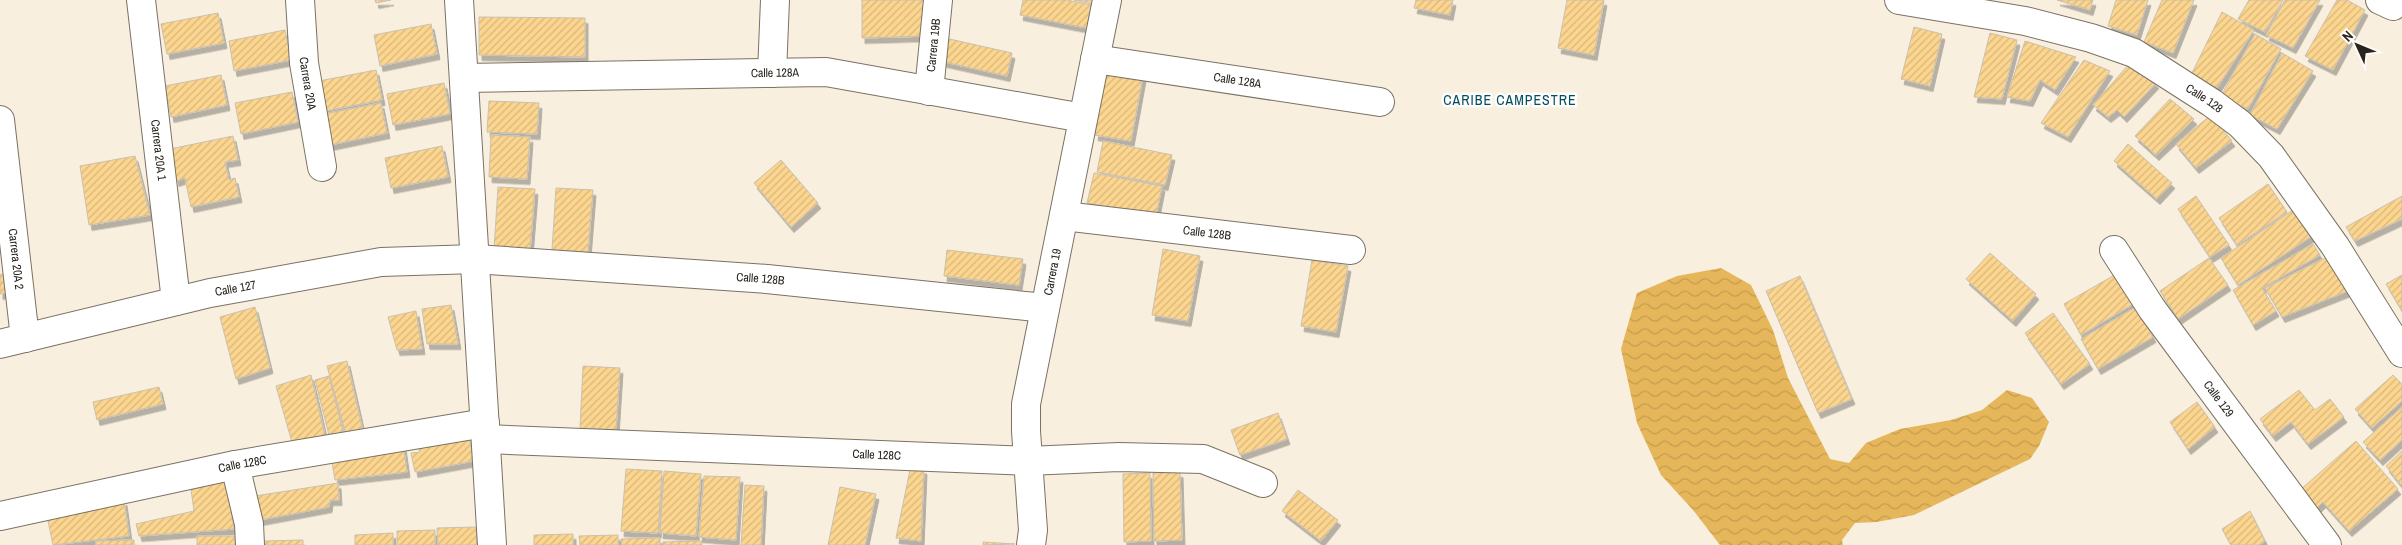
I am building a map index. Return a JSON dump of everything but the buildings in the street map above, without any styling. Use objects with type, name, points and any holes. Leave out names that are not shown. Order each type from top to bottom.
[{"type":"street","name":"Carrera 20A 1","points":[[140,0],[176,301]]},
{"type":"street","name":"Carrera 20A","points":[[300,0],[304,63],[322,167]]},
{"type":"street","points":[[459,0],[492,545]]},
{"type":"street","points":[[772,74],[774,0]]},
{"type":"street","name":"Carrera 19B","points":[[929,91],[938,0]]},
{"type":"street","name":"Carrera 19","points":[[1031,545],[1033,530],[1026,404],[1107,0]]},
{"type":"street","name":"Calle 128","points":[[1899,0],[2025,21],[2092,38],[2134,53],[2212,102],[2240,124],[2271,156],[2335,246],[2402,353]]},
{"type":"street","name":"Calle 128A","points":[[1095,60],[1380,102]]},
{"type":"street","name":"Calle 128A","points":[[464,78],[826,72],[1083,118]]},
{"type":"street","name":"Carrera 20A 2","points":[[0,120],[13,341]]},
{"type":"street","name":"Calle 128B","points":[[1064,216],[1351,250]]},
{"type":"street","name":"Calle 129","points":[[2114,250],[2163,324],[2327,545]]},
{"type":"street","name":"Calle 127","points":[[13,341],[176,301],[381,262],[475,259]]},
{"type":"street","name":"Calle 128B","points":[[475,259],[767,279],[1045,308]]},
{"type":"street","name":"Calle 128C","points":[[0,516],[235,466],[486,431],[1028,461],[1119,457],[1203,459],[1263,483]]},
{"type":"street","points":[[235,466],[249,524],[250,545]]},
{"type":"water","points":[[1721,268],[1751,285],[1773,330],[1788,378],[1830,459],[1849,463],[1866,443],[1900,429],[1951,420],[1982,410],[2007,390],[2032,398],[2049,422],[2039,446],[2030,459],[1914,515],[1877,522],[1855,523],[1842,540],[1843,545],[1720,545],[1693,510],[1661,475],[1637,423],[1621,349],[1637,293],[1677,276]]},
{"type":"district","name":"CARIBE CAMPESTRE","points":[[1510,100]]}]
